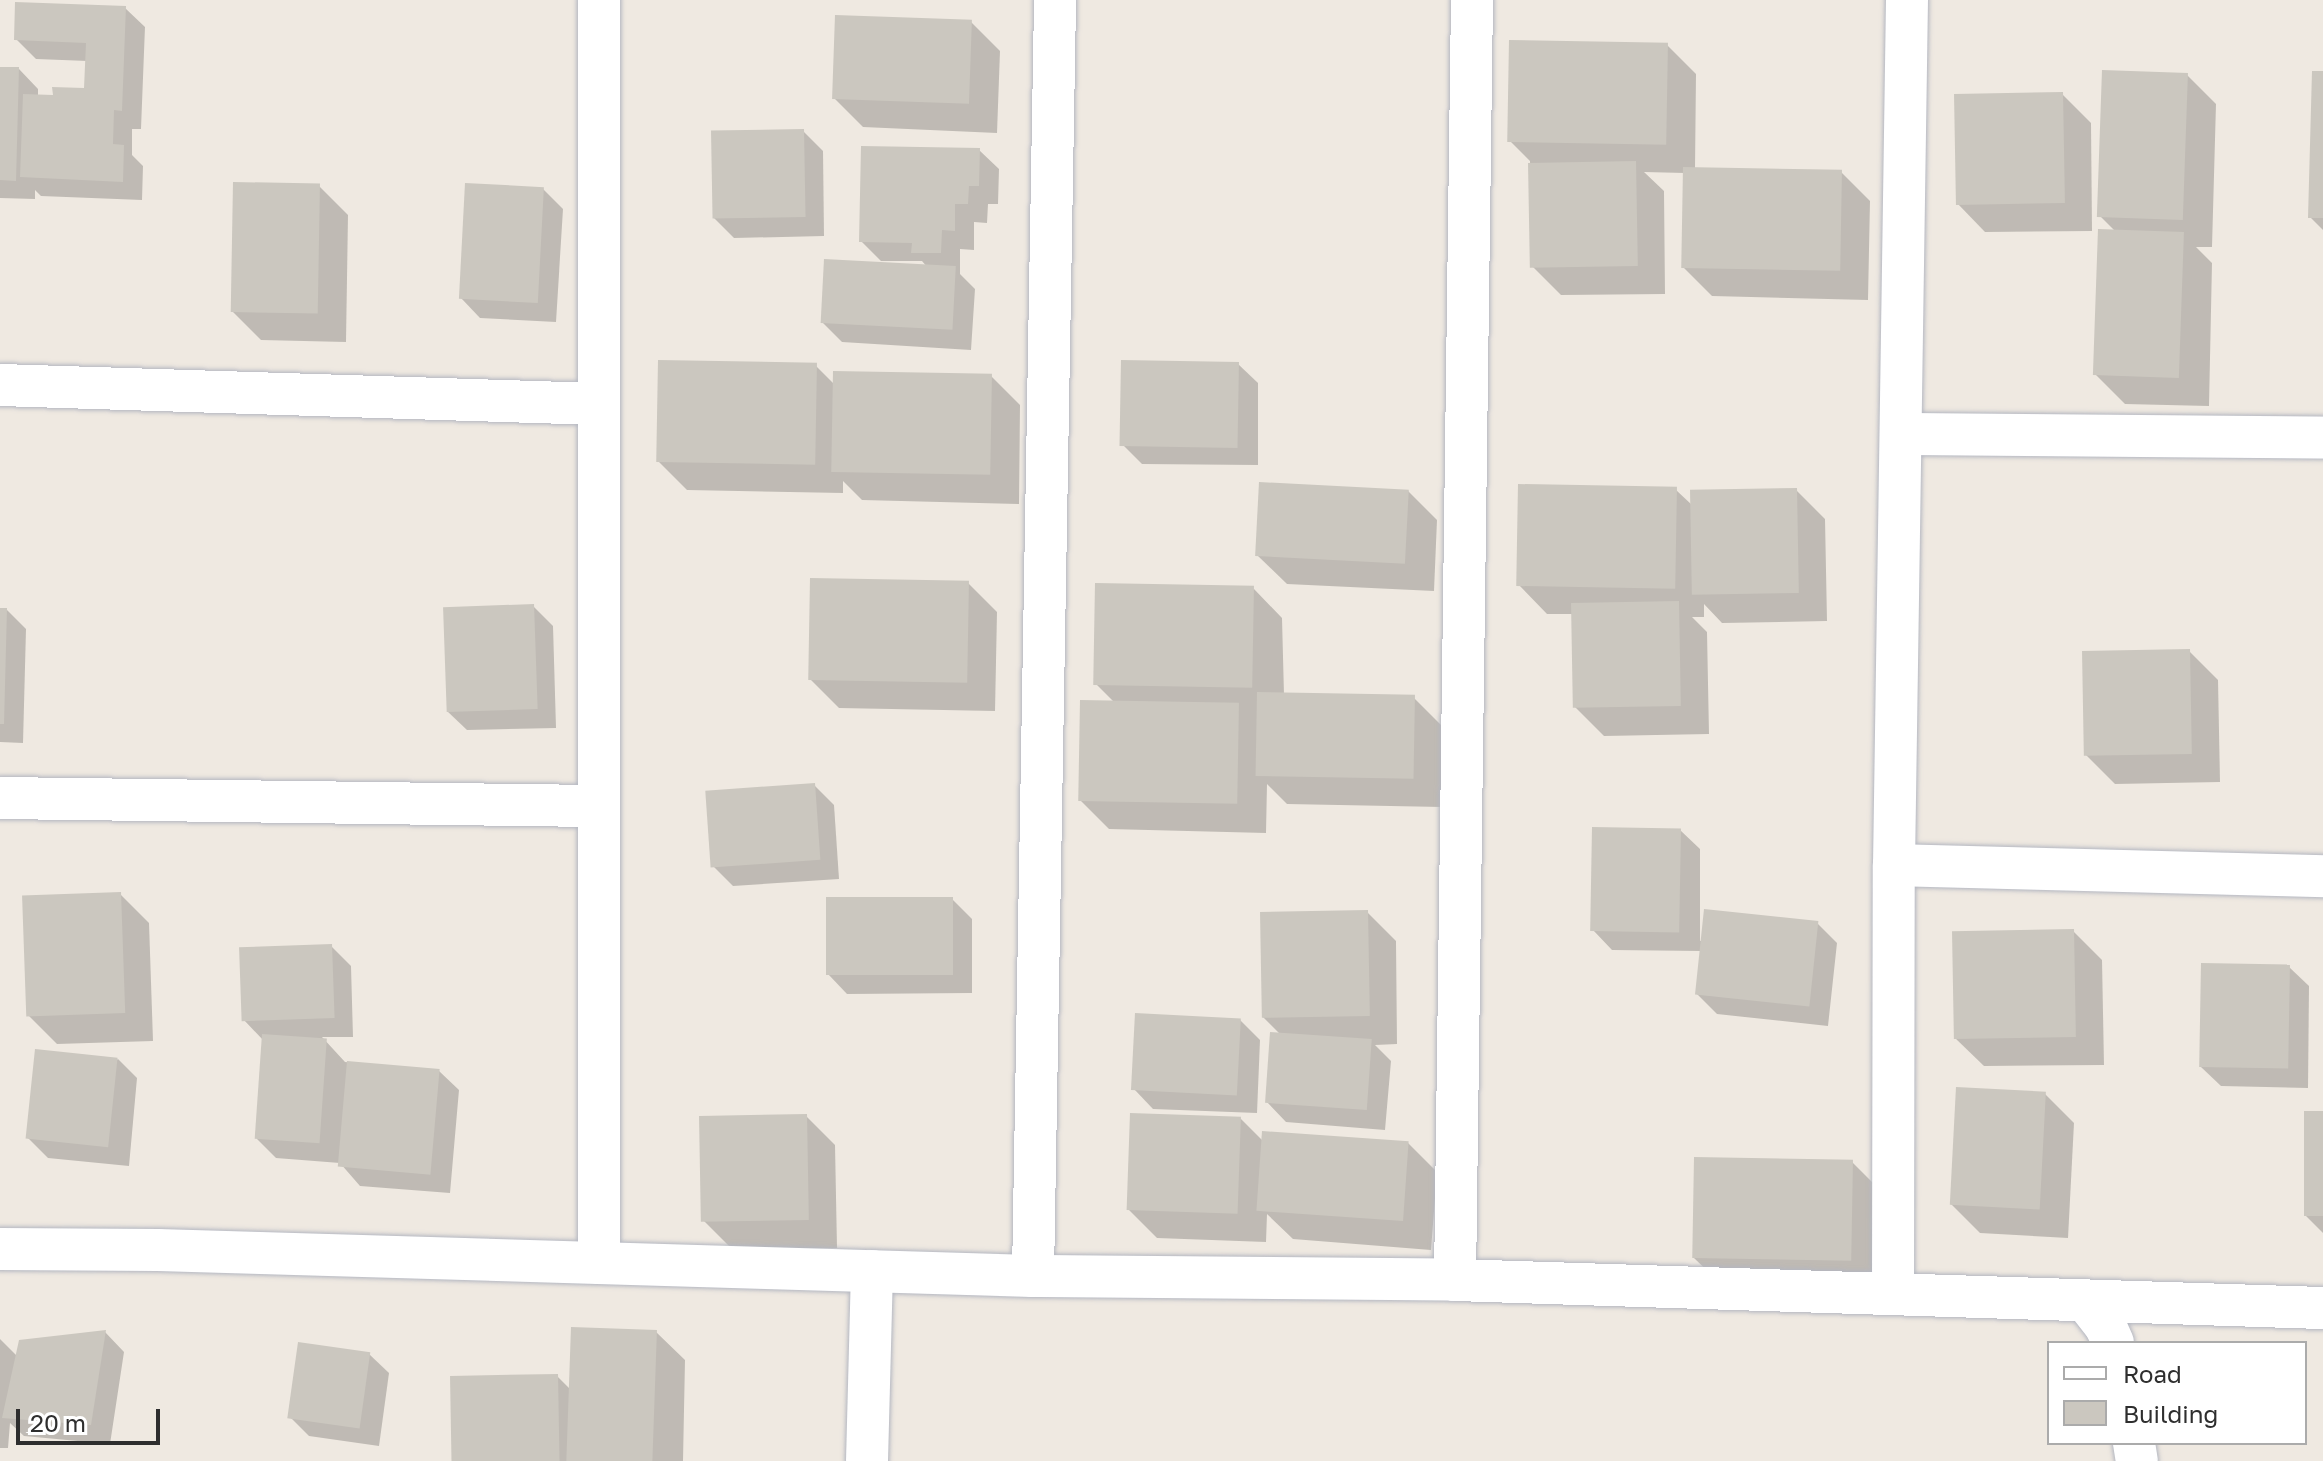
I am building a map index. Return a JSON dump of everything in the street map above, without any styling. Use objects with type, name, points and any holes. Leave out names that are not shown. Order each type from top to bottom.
[{"type":"street","points":[[599,0],[599,1263]]},
{"type":"street","points":[[1033,1276],[1055,0]]},
{"type":"street","points":[[1455,1280],[1472,0]]},
{"type":"street","points":[[1893,1294],[1894,865],[1907,0]]},
{"type":"street","points":[[0,385],[598,404]]},
{"type":"street","points":[[1901,434],[2323,438]]},
{"type":"street","points":[[0,798],[599,806]]},
{"type":"street","points":[[1894,865],[2323,876]]},
{"type":"street","points":[[0,1249],[1033,1276],[1455,1280],[2323,1308]]},
{"type":"street","points":[[867,1461],[872,1271]]},
{"type":"street","points":[[2086,1301],[2106,1327],[2112,1341]]},
{"type":"building","points":[[15,2],[126,6],[122,111],[114,110],[113,144],[124,145],[123,182],[20,177],[23,94],[53,95],[52,87],[84,88],[86,43],[14,40]]},
{"type":"building","points":[[835,15],[972,20],[969,104],[832,99]]},
{"type":"building","points":[[1509,40],[1668,43],[1666,145],[1507,142]]},
{"type":"building","points":[[0,67],[19,67],[16,181],[0,180]]},
{"type":"building","points":[[2102,70],[2188,73],[2183,220],[2097,217]]},
{"type":"building","points":[[2312,71],[2323,71],[2323,218],[2308,218]]},
{"type":"building","points":[[2063,92],[2065,203],[1956,205],[1954,94]]},
{"type":"building","points":[[804,129],[806,217],[713,219],[711,131]]},
{"type":"building","points":[[861,146],[980,148],[979,186],[969,186],[968,204],[955,204],[955,231],[942,230],[941,253],[911,253],[912,243],[859,242]]},
{"type":"building","points":[[1636,161],[1638,266],[1530,268],[1528,163]]},
{"type":"building","points":[[1683,167],[1842,170],[1840,271],[1681,268]]},
{"type":"building","points":[[233,182],[320,184],[318,313],[231,312]]},
{"type":"building","points":[[465,183],[544,187],[538,303],[459,299]]},
{"type":"building","points":[[2098,229],[2184,232],[2179,378],[2093,375]]},
{"type":"building","points":[[824,259],[956,266],[952,330],[821,323]]},
{"type":"building","points":[[658,360],[817,363],[815,465],[656,462]]},
{"type":"building","points":[[1121,360],[1239,362],[1237,448],[1119,446]]},
{"type":"building","points":[[833,371],[992,374],[990,475],[831,472]]},
{"type":"building","points":[[1259,482],[1409,490],[1405,564],[1255,556]]},
{"type":"building","points":[[1518,484],[1677,487],[1675,589],[1516,586]]},
{"type":"building","points":[[1797,488],[1799,593],[1692,595],[1690,490]]},
{"type":"building","points":[[810,578],[969,581],[967,683],[808,680]]},
{"type":"building","points":[[1095,583],[1254,586],[1252,688],[1093,685]]},
{"type":"building","points":[[1679,601],[1681,706],[1573,708],[1571,603]]},
{"type":"building","points":[[534,604],[538,709],[447,712],[443,607]]},
{"type":"building","points":[[0,608],[7,608],[4,724],[0,724]]},
{"type":"building","points":[[2190,649],[2192,754],[2084,756],[2082,651]]},
{"type":"building","points":[[1257,692],[1415,695],[1414,779],[1256,776]]},
{"type":"building","points":[[1080,700],[1239,703],[1237,804],[1078,801]]},
{"type":"building","points":[[815,783],[820,860],[711,867],[705,791]]},
{"type":"building","points":[[1592,827],[1681,829],[1679,933],[1590,931]]},
{"type":"building","points":[[121,892],[125,1013],[26,1016],[22,895]]},
{"type":"building","points":[[826,897],[953,897],[953,975],[826,975]]},
{"type":"building","points":[[1704,909],[1818,921],[1809,1007],[1695,995]]},
{"type":"building","points":[[1368,910],[1370,1016],[1262,1018],[1260,912]]},
{"type":"building","points":[[2074,929],[2076,1037],[1954,1039],[1952,931]]},
{"type":"building","points":[[332,944],[335,1018],[242,1021],[239,947]]},
{"type":"building","points":[[2201,963],[2290,965],[2288,1069],[2199,1067]]},
{"type":"building","points":[[1135,1013],[1241,1019],[1237,1095],[1131,1090]]},
{"type":"building","points":[[1270,1032],[1372,1039],[1367,1110],[1265,1103]]},
{"type":"building","points":[[262,1034],[327,1039],[320,1143],[255,1139]]},
{"type":"building","points":[[35,1049],[118,1058],[108,1147],[26,1139]]},
{"type":"building","points":[[347,1061],[440,1069],[430,1175],[338,1167]]},
{"type":"building","points":[[1956,1087],[2046,1092],[2040,1210],[1950,1205]]},
{"type":"building","points":[[2304,1111],[2323,1111],[2323,1216],[2304,1216]]},
{"type":"building","points":[[1130,1113],[1241,1117],[1238,1214],[1127,1210]]},
{"type":"building","points":[[807,1114],[809,1220],[701,1222],[699,1116]]},
{"type":"building","points":[[1262,1131],[1409,1141],[1403,1221],[1256,1211]]},
{"type":"building","points":[[1694,1157],[1853,1160],[1851,1261],[1692,1258]]},
{"type":"building","points":[[571,1327],[657,1330],[652,1461],[566,1461]]},
{"type":"building","points":[[106,1330],[91,1425],[2,1418],[19,1340]]},
{"type":"building","points":[[298,1342],[370,1352],[360,1428],[287,1418]]},
{"type":"building","points":[[558,1374],[560,1461],[452,1461],[450,1376]]}]
